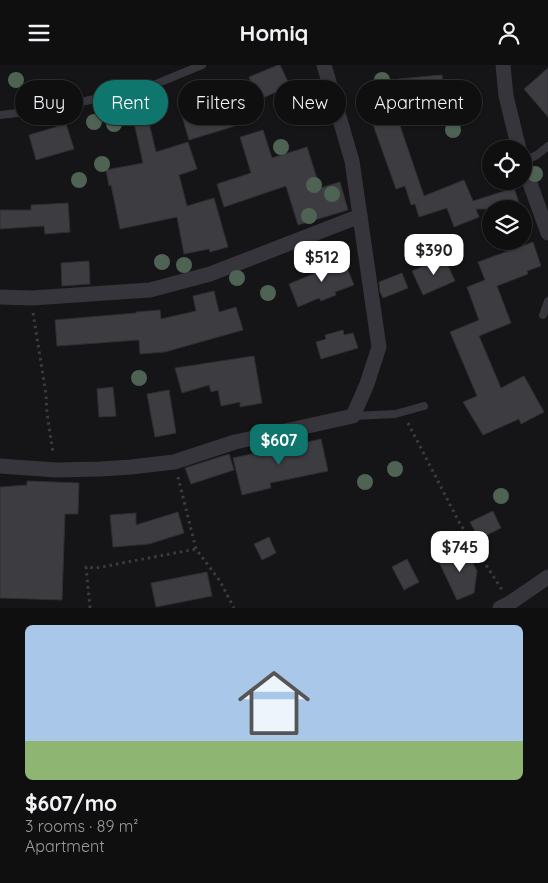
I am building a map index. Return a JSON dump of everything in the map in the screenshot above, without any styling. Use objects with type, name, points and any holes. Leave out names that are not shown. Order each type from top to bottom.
[{"type":"street","points":[[0,466],[56,470],[101,469],[174,462],[236,442],[353,416],[367,385],[379,347],[352,161],[324,65]]},
{"type":"street","points":[[503,65],[506,96],[517,140]]},
{"type":"street","points":[[532,189],[548,233]]},
{"type":"street","points":[[0,297],[32,298],[150,290],[210,274],[360,216]]},
{"type":"street","points":[[505,606],[548,577]]},
{"type":"lane","points":[[0,115],[51,109],[151,86],[202,65]]},
{"type":"lane","points":[[532,157],[548,146]]},
{"type":"lane","points":[[543,315],[548,301]]},
{"type":"lane","points":[[353,416],[395,414],[424,406]]},
{"type":"path","points":[[32,298],[32,311],[46,393],[47,413],[56,470]]},
{"type":"path","points":[[404,412],[413,434],[505,606]]},
{"type":"path","points":[[174,462],[196,549],[220,581],[234,608]]},
{"type":"path","points":[[90,608],[86,567],[96,568],[196,549]]},
{"type":"building","points":[[280,65],[287,80],[274,80],[274,93],[264,97],[264,80],[250,80],[249,77]]},
{"type":"building","points":[[548,68],[548,117],[524,89]]},
{"type":"building","points":[[442,75],[443,80],[398,80]]},
{"type":"building","points":[[66,125],[74,149],[36,160],[29,135]]},
{"type":"building","points":[[135,125],[150,125],[156,152],[188,142],[197,169],[179,175],[187,206],[214,198],[228,247],[210,252],[209,249],[184,254],[177,217],[120,229],[106,170],[143,163]]},
{"type":"building","points":[[185,125],[235,125],[235,126],[189,140]]},
{"type":"building","points":[[373,125],[400,125],[424,196],[464,180],[473,201],[508,190],[515,190],[518,200],[482,200],[482,209],[476,209],[479,217],[454,227],[447,208],[419,217],[415,204],[411,205],[405,186],[396,189]]},
{"type":"building","points":[[263,130],[272,158],[307,147],[320,188],[340,182],[348,210],[298,225],[286,186],[224,207],[217,184],[251,173],[240,137]]},
{"type":"building","points":[[68,203],[70,232],[45,234],[44,226],[0,229],[0,210],[31,210],[31,205]]},
{"type":"building","points":[[532,242],[541,266],[527,271],[528,274],[497,286],[511,323],[479,336],[501,388],[524,376],[544,412],[521,424],[519,419],[483,435],[463,402],[477,396],[450,332],[479,320],[467,287],[485,280],[478,262],[511,250],[532,250]]},
{"type":"building","points":[[444,257],[455,281],[423,295],[412,271]]},
{"type":"building","points":[[343,258],[354,285],[335,292],[336,295],[321,301],[319,298],[298,307],[289,284],[320,271],[318,268]]},
{"type":"building","points":[[89,261],[90,284],[62,286],[61,263]]},
{"type":"building","points":[[402,273],[408,288],[383,298],[379,282]]},
{"type":"building","points":[[214,291],[219,312],[236,307],[243,330],[165,352],[140,354],[139,340],[57,346],[55,320],[160,310],[161,319],[196,311],[193,296]]},
{"type":"building","points":[[343,330],[344,335],[353,333],[358,348],[321,359],[316,342],[326,339],[325,335]]},
{"type":"building","points":[[254,356],[262,403],[240,407],[240,402],[221,406],[218,390],[211,392],[209,385],[182,393],[175,368]]},
{"type":"building","points":[[113,387],[116,416],[99,417],[97,389]]},
{"type":"building","points":[[169,390],[176,433],[155,437],[147,394]]},
{"type":"building","points":[[321,439],[328,471],[270,483],[271,488],[242,495],[233,458]]},
{"type":"building","points":[[229,454],[234,470],[191,484],[185,468]]},
{"type":"building","points":[[27,481],[79,483],[78,514],[65,514],[62,600],[0,598],[0,487],[27,485]]},
{"type":"building","points":[[493,511],[501,528],[479,539],[470,522]]},
{"type":"building","points":[[178,512],[184,533],[149,544],[113,547],[110,515],[136,513],[136,525]]},
{"type":"building","points":[[269,537],[276,553],[262,560],[254,544]]},
{"type":"building","points":[[465,547],[477,571],[474,593],[457,600],[438,560]]},
{"type":"building","points":[[407,559],[419,582],[404,590],[392,567]]},
{"type":"building","points":[[207,572],[212,596],[156,607],[151,583]]}]
